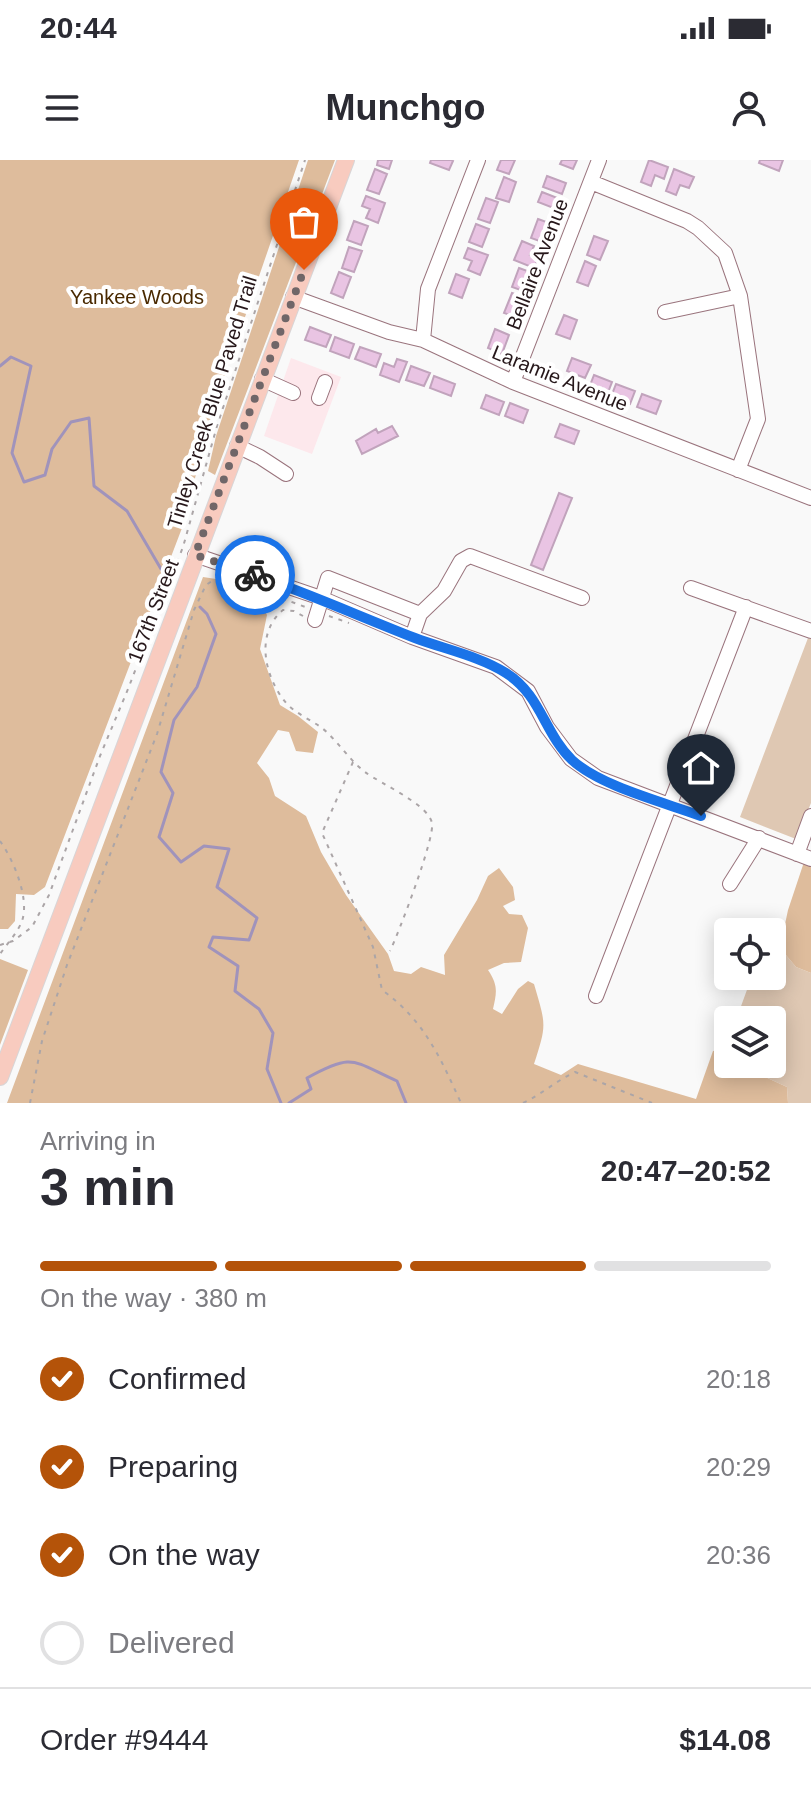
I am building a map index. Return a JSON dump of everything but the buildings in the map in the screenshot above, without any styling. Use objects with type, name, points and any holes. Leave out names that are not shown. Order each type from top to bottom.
[{"type":"main road","name":"167th Street","points":[[0,1077],[346,160]]},
{"type":"street","points":[[423,340],[428,289],[478,160]]},
{"type":"street","name":"Bellaire Avenue","points":[[513,382],[599,160]]},
{"type":"street","points":[[591,182],[698,228],[725,253],[740,296],[758,419],[738,470]]},
{"type":"street","points":[[665,312],[740,296]]},
{"type":"street","name":"Laramie Avenue","points":[[293,297],[389,332],[423,340],[513,382],[811,498]]},
{"type":"street","points":[[262,379],[293,393]]},
{"type":"street","points":[[319,398],[325,382]]},
{"type":"street","points":[[237,446],[286,474]]},
{"type":"street","points":[[195,555],[318,610],[412,637],[496,667],[528,691],[547,727],[571,759],[598,778],[804,857],[811,816]]},
{"type":"street","points":[[412,637],[420,614],[444,591],[461,561],[470,556],[582,598]]},
{"type":"street","points":[[318,610],[328,578],[420,614]]},
{"type":"street","points":[[691,588],[811,631]]},
{"type":"street","points":[[596,996],[746,607]]},
{"type":"street","points":[[730,884],[759,838]]},
{"type":"path","name":"Tinley Creek Blue Paved Trail","points":[[0,945],[32,927],[40,915],[161,606],[183,547],[221,411],[305,160]]},
{"type":"path","points":[[30,1103],[42,1041],[67,965],[157,734],[194,610],[206,585],[220,576]]},
{"type":"path","points":[[248,586],[351,624]]},
{"type":"path","points":[[318,610],[286,610],[278,613],[271,624],[265,644],[265,662],[273,682],[287,704],[323,729],[363,771],[424,810],[432,824],[431,839],[414,891],[390,951]]},
{"type":"path","points":[[353,760],[322,833],[373,947],[382,990],[403,1005],[434,1045],[461,1103]]},
{"type":"path","points":[[0,841],[10,856],[21,884],[23,919],[0,954]]},
{"type":"path","points":[[523,1103],[575,1072],[652,1103]]},
{"type":"shaded area","points":[[291,358],[341,377],[312,454],[264,436]]},
{"type":"shaded area","points":[[808,638],[811,639],[811,803],[796,839],[740,817]]},
{"type":"shaded area","points":[[786,955],[796,967],[811,973],[811,1103],[788,1103],[787,1087],[767,1078],[786,1078],[786,1006],[741,1006],[747,990],[786,990]]},
{"type":"green space","name":"Yankee Woods","points":[[0,160],[299,160],[212,413],[182,528],[45,887],[34,895],[16,894],[15,921],[8,929],[0,929]]},
{"type":"green space","points":[[308,160],[335,160],[215,475],[208,471],[216,436]]},
{"type":"green space","points":[[203,577],[225,577],[256,595],[267,615],[260,649],[280,705],[318,732],[313,753],[296,751],[289,732],[278,730],[257,763],[269,778],[275,796],[306,816],[321,852],[346,895],[388,954],[394,971],[411,974],[421,967],[445,975],[444,955],[488,876],[499,868],[513,887],[515,900],[503,906],[509,914],[522,915],[528,928],[521,962],[504,963],[488,970],[496,989],[493,1009],[502,1014],[518,989],[528,981],[534,984],[543,1024],[534,1064],[561,1075],[578,1064],[696,1099],[714,1051],[714,1078],[767,1078],[787,1087],[788,1103],[7,1103]]},
{"type":"green space","points":[[804,862],[811,865],[811,973],[796,967],[786,955],[788,910]]},
{"type":"green space","points":[[0,959],[28,970],[0,1045]]},
{"type":"waterway","points":[[0,366],[11,357],[31,366],[12,453],[24,482],[45,475],[52,449],[71,422],[89,418],[94,486],[127,511],[167,575]]},
{"type":"waterway","points":[[200,607],[207,614],[216,634],[197,687],[174,720],[161,772],[173,793],[159,837],[181,862],[204,846],[229,849],[217,887],[257,918],[249,940],[213,937],[209,947],[238,966],[235,991],[259,1009],[273,1033],[267,1069],[281,1103]]},
{"type":"waterway","points":[[289,1103],[311,1089],[307,1078],[344,1062],[361,1064],[397,1081],[406,1103]]},
{"type":"way so far","points":[[255,575],[195,555],[304,270]]},
{"type":"route","points":[[255,575],[496,667],[528,691],[547,727],[571,759],[598,778],[701,816]]}]
